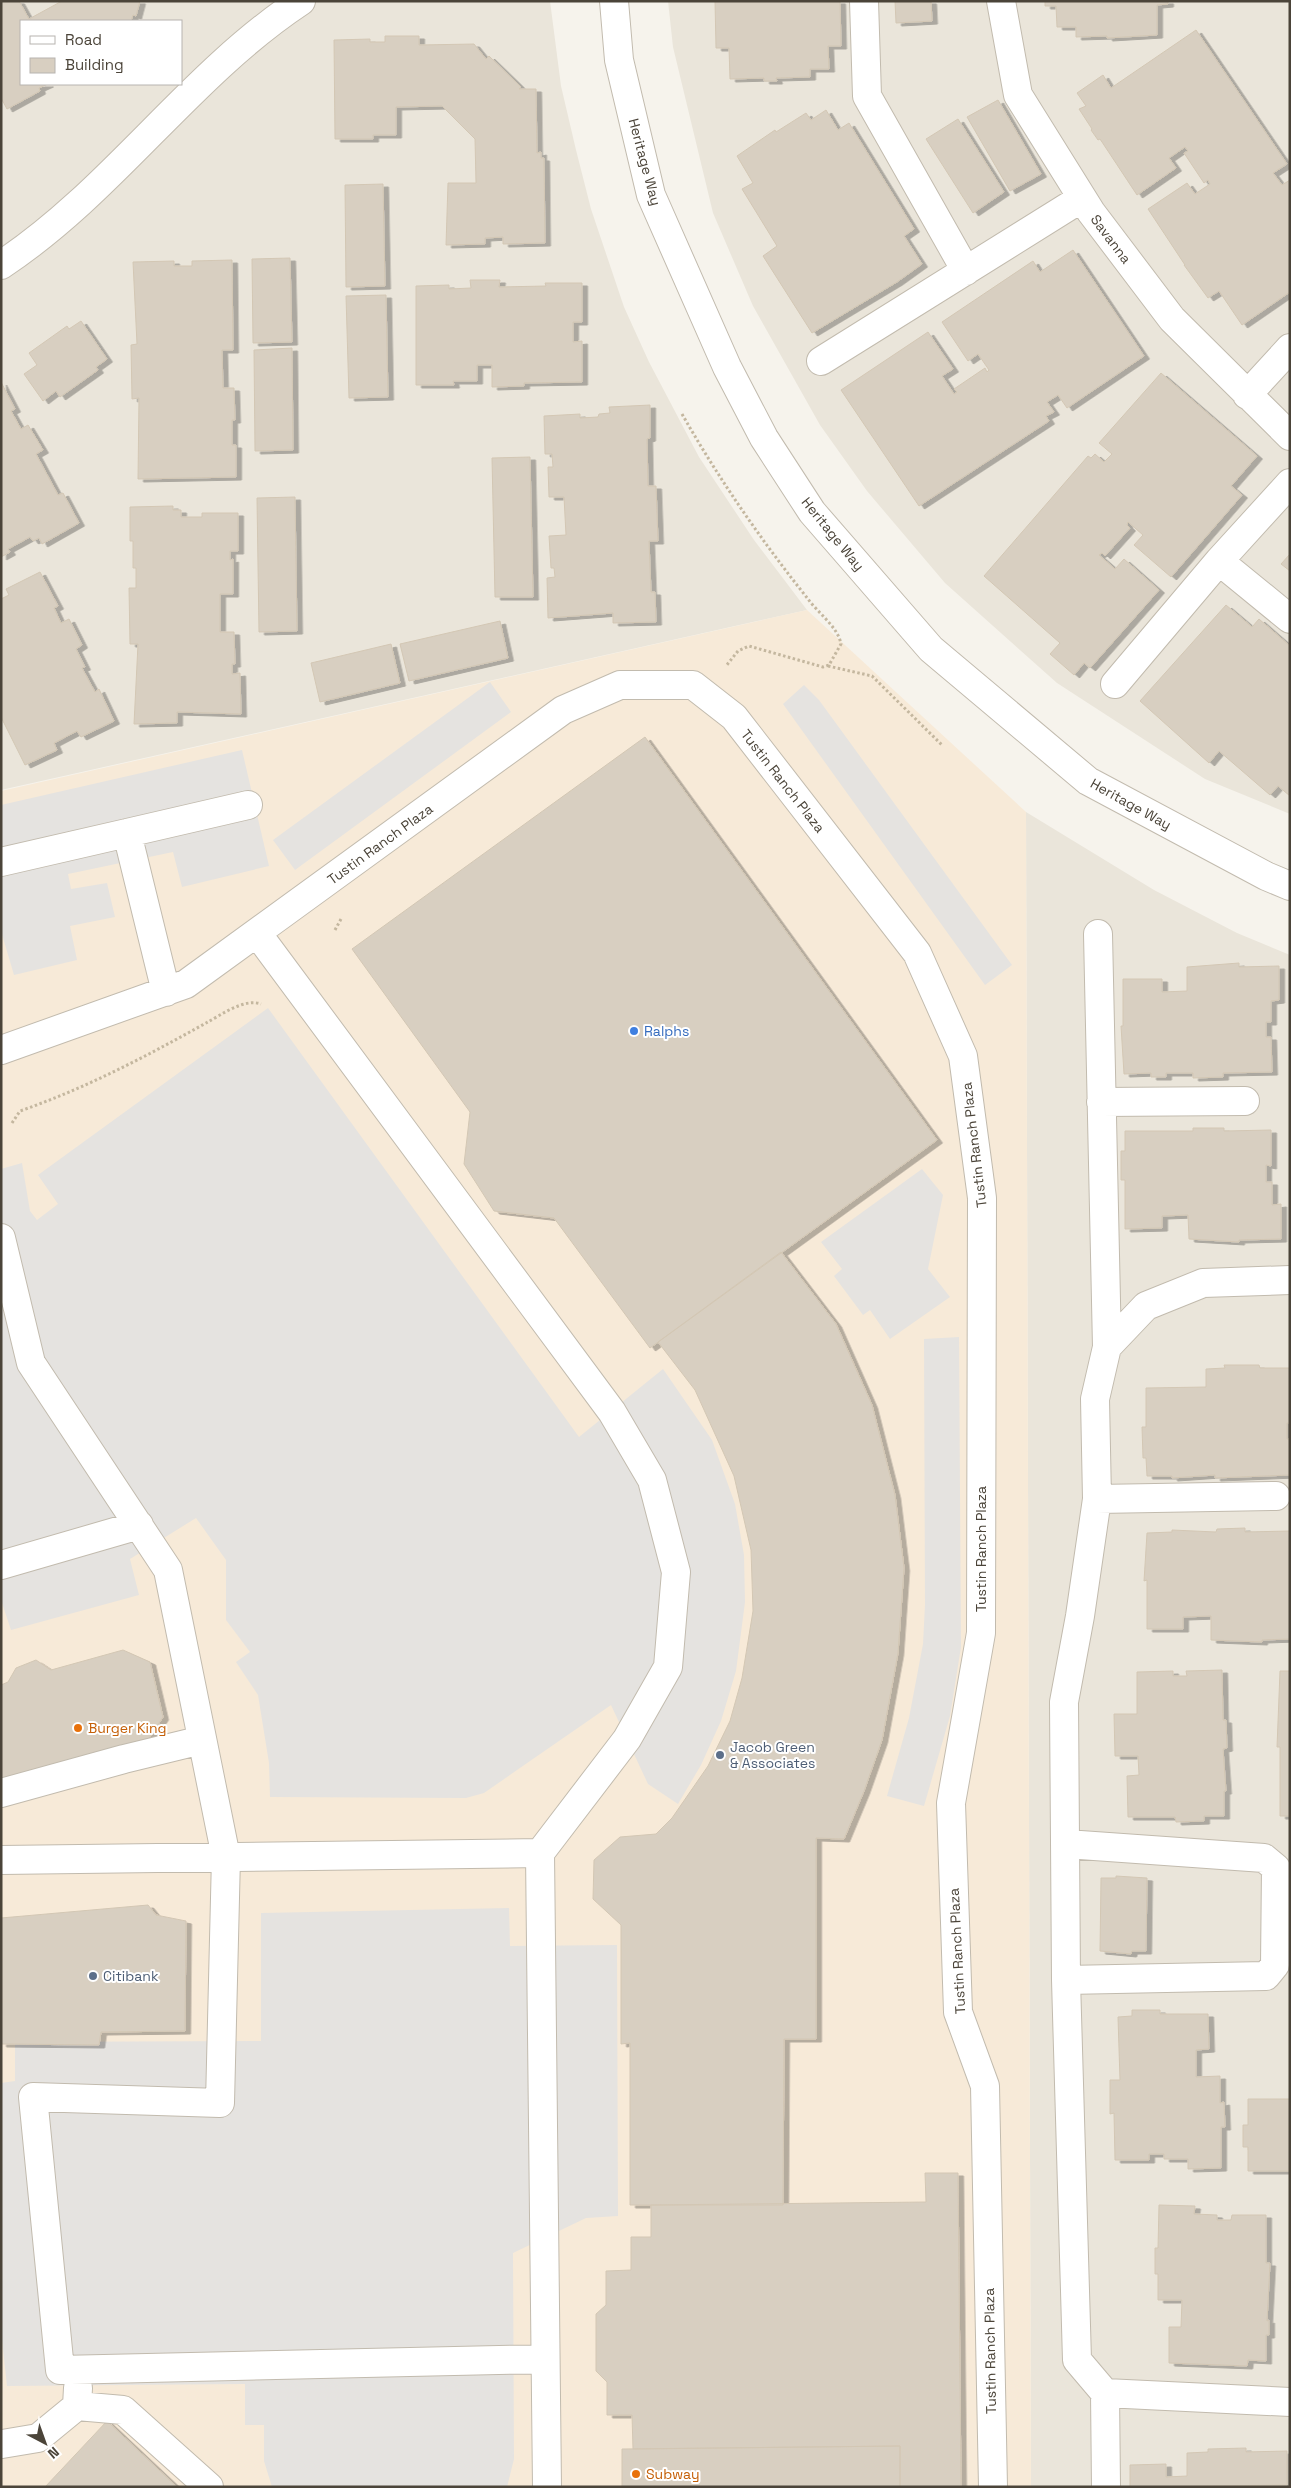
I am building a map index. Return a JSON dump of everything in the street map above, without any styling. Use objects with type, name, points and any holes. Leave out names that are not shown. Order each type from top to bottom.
[{"type":"street","points":[[1,265],[71,209],[124,161],[192,91],[269,22],[301,1]]},
{"type":"street","name":"Heritage Way","points":[[614,1],[619,60],[651,195],[727,367],[764,438],[812,512],[931,650],[1088,781],[1266,876],[1290,886]]},
{"type":"street","points":[[864,1],[866,96],[966,271]]},
{"type":"street","name":"Savanna","points":[[1002,1],[1018,95],[1082,198],[1172,319],[1290,436]]},
{"type":"street","points":[[821,361],[1082,198]]},
{"type":"street","points":[[1247,395],[1290,348]]},
{"type":"street","points":[[1115,684],[1219,561],[1290,483]]},
{"type":"street","points":[[1219,561],[1290,620]]},
{"type":"street","name":"Tustin Ranch Plaza","points":[[1,1050],[186,984],[563,710],[620,685],[693,685],[734,717],[917,953],[963,1056],[982,1198],[981,1633],[951,1803],[958,2012],[985,2086],[993,2487]]},
{"type":"street","points":[[1,862],[248,806]]},
{"type":"street","points":[[127,833],[166,992]]},
{"type":"street","points":[[256,933],[612,1412],[652,1480],[676,1572],[668,1667],[627,1740],[540,1853],[547,2487]]},
{"type":"street","points":[[1098,934],[1107,1347],[1095,1399],[1097,1499],[1080,1616],[1064,1702],[1066,1980],[1077,2360],[1105,2393],[1106,2487]]},
{"type":"street","points":[[1101,1102],[1245,1101]]},
{"type":"street","points":[[1,1238],[31,1363],[168,1570],[226,1857],[220,2103],[33,2097],[60,2370],[545,2359]]},
{"type":"street","points":[[1107,1347],[1146,1306],[1203,1282],[1290,1280]]},
{"type":"street","points":[[1097,1499],[1276,1496]]},
{"type":"street","points":[[1,1564],[139,1525]]},
{"type":"street","points":[[1,1793],[124,1759],[202,1740]]},
{"type":"street","points":[[1066,1844],[1264,1858],[1276,1868],[1276,1965],[1266,1976],[1066,1980]]},
{"type":"street","points":[[1,1860],[540,1853]]},
{"type":"street","points":[[77,2406],[78,2369]]},
{"type":"street","points":[[1105,2393],[1290,2402]]},
{"type":"street","points":[[2,2450],[38,2438],[77,2406],[124,2410],[209,2487]]},
{"type":"path","points":[[682,414],[746,519],[808,599],[840,636],[841,644],[839,650],[827,666]]},
{"type":"path","points":[[724,668],[738,651],[749,646],[823,667],[827,666],[872,676],[943,746]]},
{"type":"path","points":[[12,1123],[20,1111],[103,1078],[223,1013],[246,1003],[255,1002],[262,1004]]},
{"type":"shaded area","points":[[1,1],[550,1],[561,86],[576,150],[591,209],[624,307],[649,362],[699,457],[754,540],[807,610],[1,790]]},
{"type":"shaded area","points":[[668,1],[1290,1],[1290,814],[1205,779],[1057,683],[945,583],[867,491],[820,425],[753,306],[713,213],[673,47]]},
{"type":"shaded area","points":[[807,610],[1026,812],[1031,2487],[1,2487],[1,791]]},
{"type":"shaded area","points":[[490,682],[511,712],[295,870],[273,840]]},
{"type":"shaded area","points":[[804,685],[819,700],[1012,965],[985,985],[783,704]]},
{"type":"shaded area","points":[[242,750],[269,866],[182,887],[173,852],[68,874],[71,889],[107,883],[115,917],[70,926],[77,960],[14,975],[1,931],[1,805]]},
{"type":"shaded area","points":[[1026,812],[1154,890],[1237,933],[1290,955],[1290,2487],[1031,2487]]},
{"type":"shaded area","points":[[268,1008],[579,1437],[663,1369],[712,1440],[735,1504],[744,1555],[745,1602],[736,1671],[721,1721],[701,1765],[678,1804],[648,1784],[611,1705],[484,1793],[466,1798],[270,1797],[269,1763],[258,1695],[236,1662],[250,1652],[226,1620],[226,1560],[196,1518],[130,1559],[139,1595],[11,1630],[1,1600],[1,1169],[22,1163],[30,1211],[37,1220],[58,1204],[38,1175]]},
{"type":"shaded area","points":[[922,1169],[943,1195],[928,1269],[950,1297],[890,1339],[870,1310],[863,1315],[834,1276],[842,1269],[821,1242]]},
{"type":"shaded area","points":[[959,1337],[961,1647],[950,1716],[924,1806],[887,1796],[909,1718],[923,1644],[925,1605],[924,1339]]},
{"type":"shaded area","points":[[509,1908],[510,1946],[617,1945],[618,2216],[586,2218],[513,2253],[514,2459],[507,2487],[272,2487],[264,2461],[264,2425],[245,2425],[245,2384],[7,2386],[1,2331],[1,2083],[15,2081],[15,2042],[261,2041],[261,1913]]},
{"type":"building","points":[[4,1],[19,1],[29,19],[62,1],[140,1],[136,16],[133,15],[131,20],[20,20],[20,85],[46,85],[39,88],[40,91],[7,109],[1,98],[1,3]]},
{"type":"building","points":[[715,1],[840,1],[841,46],[828,46],[829,69],[810,69],[810,77],[776,78],[777,81],[764,81],[764,78],[730,79],[729,48],[716,48]]},
{"type":"building","points":[[895,1],[931,1],[932,21],[896,23]]},
{"type":"building","points":[[1045,1],[1168,1],[1168,4],[1157,5],[1157,35],[1107,38],[1107,36],[1076,37],[1076,27],[1057,27],[1056,6],[1045,6]]},
{"type":"building","points":[[1196,30],[1287,164],[1273,173],[1282,185],[1290,180],[1290,292],[1242,325],[1219,291],[1208,298],[1148,209],[1187,183],[1195,194],[1210,184],[1208,180],[1204,183],[1184,153],[1188,151],[1185,147],[1169,158],[1176,168],[1137,195],[1100,139],[1098,140],[1091,130],[1079,109],[1086,106],[1077,93],[1103,75],[1111,88]]},
{"type":"building","points":[[385,36],[419,36],[419,45],[474,44],[486,59],[489,56],[521,87],[519,89],[536,89],[537,153],[541,152],[541,158],[544,158],[545,243],[503,244],[503,237],[485,238],[485,244],[446,245],[448,183],[476,183],[475,139],[442,106],[396,107],[396,135],[373,135],[373,139],[335,139],[334,40],[370,39],[370,42],[385,42]]},
{"type":"building","points":[[998,100],[1041,174],[1010,191],[967,117]]},
{"type":"building","points":[[826,110],[838,130],[849,123],[914,229],[904,236],[922,264],[897,282],[812,333],[763,256],[777,246],[742,189],[753,183],[737,156],[775,130],[776,132],[806,113],[811,120]]},
{"type":"building","points":[[958,119],[1004,192],[973,213],[926,139]]},
{"type":"building","points":[[383,184],[385,286],[346,287],[345,185]]},
{"type":"building","points":[[1073,250],[1144,356],[1067,408],[1058,395],[1047,402],[1054,412],[1046,416],[1049,421],[919,506],[841,390],[928,332],[953,369],[942,376],[954,394],[957,392],[954,389],[985,368],[987,372],[989,370],[978,354],[968,361],[942,322],[1033,261],[1040,272]]},
{"type":"building","points":[[290,258],[292,342],[253,343],[252,259]]},
{"type":"building","points":[[232,260],[233,350],[222,350],[223,388],[234,388],[235,420],[232,420],[232,445],[236,445],[236,477],[138,479],[139,398],[132,399],[131,345],[137,344],[133,262],[174,261],[174,266],[192,266],[192,261]]},
{"type":"building","points":[[470,280],[500,280],[499,287],[546,286],[545,283],[582,283],[582,322],[573,322],[573,342],[582,341],[582,382],[524,383],[524,386],[492,387],[492,365],[477,365],[477,381],[453,381],[454,385],[416,385],[416,286],[449,285],[449,289],[471,288]]},
{"type":"building","points":[[386,295],[388,397],[349,398],[346,296]]},
{"type":"building","points":[[81,321],[107,359],[96,367],[98,370],[60,397],[56,391],[43,401],[24,374],[37,365],[29,353],[67,326],[69,329]]},
{"type":"building","points":[[292,348],[293,450],[255,451],[254,350]]},
{"type":"building","points":[[1161,373],[1257,456],[1231,486],[1242,495],[1171,577],[1134,545],[1143,535],[1128,522],[1127,525],[1130,528],[1105,556],[1102,553],[1099,555],[1115,569],[1124,559],[1159,590],[1090,668],[1084,663],[1074,675],[1050,654],[1060,643],[984,576],[1088,456],[1091,458],[1095,454],[1104,462],[1112,454],[1099,443]]},
{"type":"building","points":[[1,382],[15,409],[11,411],[21,429],[28,425],[43,450],[36,454],[58,495],[63,493],[79,523],[42,544],[39,538],[33,541],[30,537],[8,549],[10,552],[1,557]]},
{"type":"building","points":[[650,405],[650,438],[647,439],[648,486],[656,486],[658,541],[649,541],[651,592],[655,592],[656,622],[613,623],[613,613],[548,618],[547,578],[555,577],[554,568],[551,568],[549,536],[566,535],[564,497],[549,497],[548,467],[553,467],[552,454],[545,454],[544,416],[580,414],[580,418],[598,417],[599,414],[610,413],[609,407]]},
{"type":"building","points":[[530,457],[533,597],[495,597],[492,458]]},
{"type":"building","points":[[295,497],[297,631],[259,632],[257,498]]},
{"type":"building","points":[[173,506],[173,510],[181,510],[181,517],[202,517],[202,513],[238,513],[238,551],[230,551],[230,560],[233,559],[233,594],[220,594],[220,632],[234,632],[235,664],[232,664],[232,674],[240,673],[241,714],[177,712],[177,723],[134,724],[138,644],[130,644],[129,588],[136,588],[136,568],[133,568],[133,541],[130,541],[130,507]]},
{"type":"building","points":[[1290,554],[1290,571],[1281,564]]},
{"type":"building","points":[[40,572],[58,606],[54,608],[61,623],[69,619],[82,645],[76,649],[85,667],[82,668],[95,692],[99,689],[114,721],[81,737],[77,731],[54,743],[57,750],[25,765],[1,717],[1,599],[9,595],[6,589]]},
{"type":"building","points":[[1226,605],[1252,627],[1259,619],[1290,646],[1290,796],[1278,786],[1270,795],[1219,751],[1209,763],[1140,701]]},
{"type":"building","points":[[500,621],[508,658],[409,681],[400,644]]},
{"type":"building","points":[[391,644],[400,683],[320,702],[311,663]]},
{"type":"building","name":"Ralphs","points":[[645,737],[937,1140],[650,1348],[554,1218],[494,1211],[464,1164],[470,1112],[352,949]]},
{"type":"building","points":[[1239,963],[1239,967],[1279,966],[1279,1000],[1271,1001],[1271,1022],[1266,1022],[1266,1037],[1271,1037],[1272,1072],[1223,1073],[1223,1077],[1193,1078],[1193,1073],[1166,1073],[1166,1077],[1151,1077],[1151,1073],[1124,1074],[1121,1026],[1123,1026],[1123,979],[1162,979],[1162,992],[1187,991],[1187,967]]},
{"type":"building","points":[[1193,1128],[1224,1128],[1224,1131],[1271,1130],[1271,1166],[1266,1165],[1266,1182],[1272,1182],[1272,1205],[1281,1204],[1281,1239],[1239,1240],[1239,1242],[1189,1239],[1188,1215],[1162,1216],[1162,1228],[1125,1229],[1125,1180],[1121,1180],[1121,1151],[1125,1151],[1125,1131],[1193,1131]]},
{"type":"building","points":[[781,1252],[836,1324],[872,1405],[895,1495],[904,1568],[898,1653],[882,1740],[844,1839],[816,1838],[816,2039],[784,2039],[783,2205],[630,2205],[630,2043],[621,2044],[621,1925],[593,1899],[594,1860],[620,1837],[656,1834],[672,1818],[708,1766],[730,1721],[742,1678],[753,1611],[751,1550],[734,1476],[695,1390],[658,1342]]},
{"type":"building","points":[[1224,1365],[1259,1365],[1260,1368],[1290,1368],[1290,1423],[1287,1423],[1287,1439],[1290,1439],[1290,1475],[1215,1478],[1215,1475],[1172,1478],[1172,1476],[1147,1476],[1146,1458],[1143,1458],[1142,1427],[1146,1427],[1146,1388],[1206,1387],[1206,1369],[1225,1368]]},
{"type":"building","points":[[1245,1528],[1245,1532],[1290,1531],[1290,1639],[1262,1640],[1262,1642],[1211,1640],[1211,1616],[1183,1617],[1183,1629],[1147,1629],[1147,1580],[1144,1581],[1147,1533],[1172,1532],[1172,1530],[1216,1532],[1217,1529]]},
{"type":"building","name":"Burger King","points":[[123,1650],[150,1662],[163,1717],[148,1740],[1,1786],[1,1685],[8,1682],[16,1668],[36,1660],[51,1670]]},
{"type":"building","points":[[1222,1670],[1223,1720],[1226,1720],[1227,1748],[1223,1749],[1226,1791],[1224,1791],[1224,1816],[1204,1816],[1204,1821],[1176,1822],[1175,1817],[1128,1817],[1127,1776],[1139,1775],[1138,1756],[1115,1756],[1114,1714],[1137,1714],[1137,1672],[1173,1671],[1173,1676],[1187,1676],[1186,1671]]},
{"type":"building","points":[[1280,1671],[1290,1671],[1290,1816],[1280,1816],[1280,1747],[1277,1747]]},
{"type":"building","points":[[1116,1876],[1147,1878],[1146,1951],[1132,1951],[1131,1954],[1100,1951],[1101,1878],[1116,1878]]},
{"type":"building","name":"Citibank","points":[[148,1905],[156,1915],[186,1921],[185,2031],[101,2032],[99,2045],[1,2044],[1,1918]]},
{"type":"building","points":[[1132,2010],[1160,2010],[1160,2014],[1208,2014],[1209,2049],[1196,2050],[1196,2077],[1220,2076],[1220,2103],[1224,2102],[1225,2127],[1221,2127],[1221,2168],[1188,2169],[1188,2159],[1164,2159],[1164,2154],[1149,2154],[1149,2160],[1115,2160],[1114,2113],[1110,2114],[1110,2080],[1120,2080],[1118,2017],[1132,2016]]},
{"type":"building","points":[[1248,2099],[1290,2099],[1290,2171],[1248,2171],[1248,2147],[1243,2147],[1243,2125],[1248,2125]]},
{"type":"building","points":[[925,2173],[958,2173],[961,2487],[900,2487],[900,2446],[633,2449],[632,2415],[607,2415],[607,2382],[596,2371],[596,2314],[606,2305],[606,2271],[631,2270],[631,2237],[651,2237],[651,2205],[926,2202]]},
{"type":"building","points":[[1159,2205],[1195,2206],[1194,2214],[1217,2215],[1217,2220],[1231,2220],[1232,2215],[1266,2215],[1266,2263],[1270,2263],[1267,2321],[1269,2320],[1269,2335],[1266,2335],[1266,2361],[1248,2360],[1247,2366],[1169,2363],[1169,2327],[1181,2327],[1182,2300],[1158,2300],[1155,2248],[1158,2248]]},
{"type":"building","points":[[107,2421],[177,2487],[45,2487]]},
{"type":"building","points":[[900,2446],[900,2487],[622,2487],[622,2449]]},
{"type":"building","points":[[1246,2448],[1246,2452],[1287,2451],[1287,2485],[1130,2487],[1130,2465],[1166,2464],[1166,2477],[1187,2476],[1187,2453],[1208,2452],[1208,2449]]},
{"type":"place","name":"Ralphs","points":[[634,1031]]},
{"type":"place","name":"Burger King","points":[[78,1728]]},
{"type":"place","name":"Jacob Green & Associates","points":[[720,1755]]},
{"type":"place","name":"Citibank","points":[[93,1976]]},
{"type":"place","name":"Subway","points":[[636,2474]]}]
